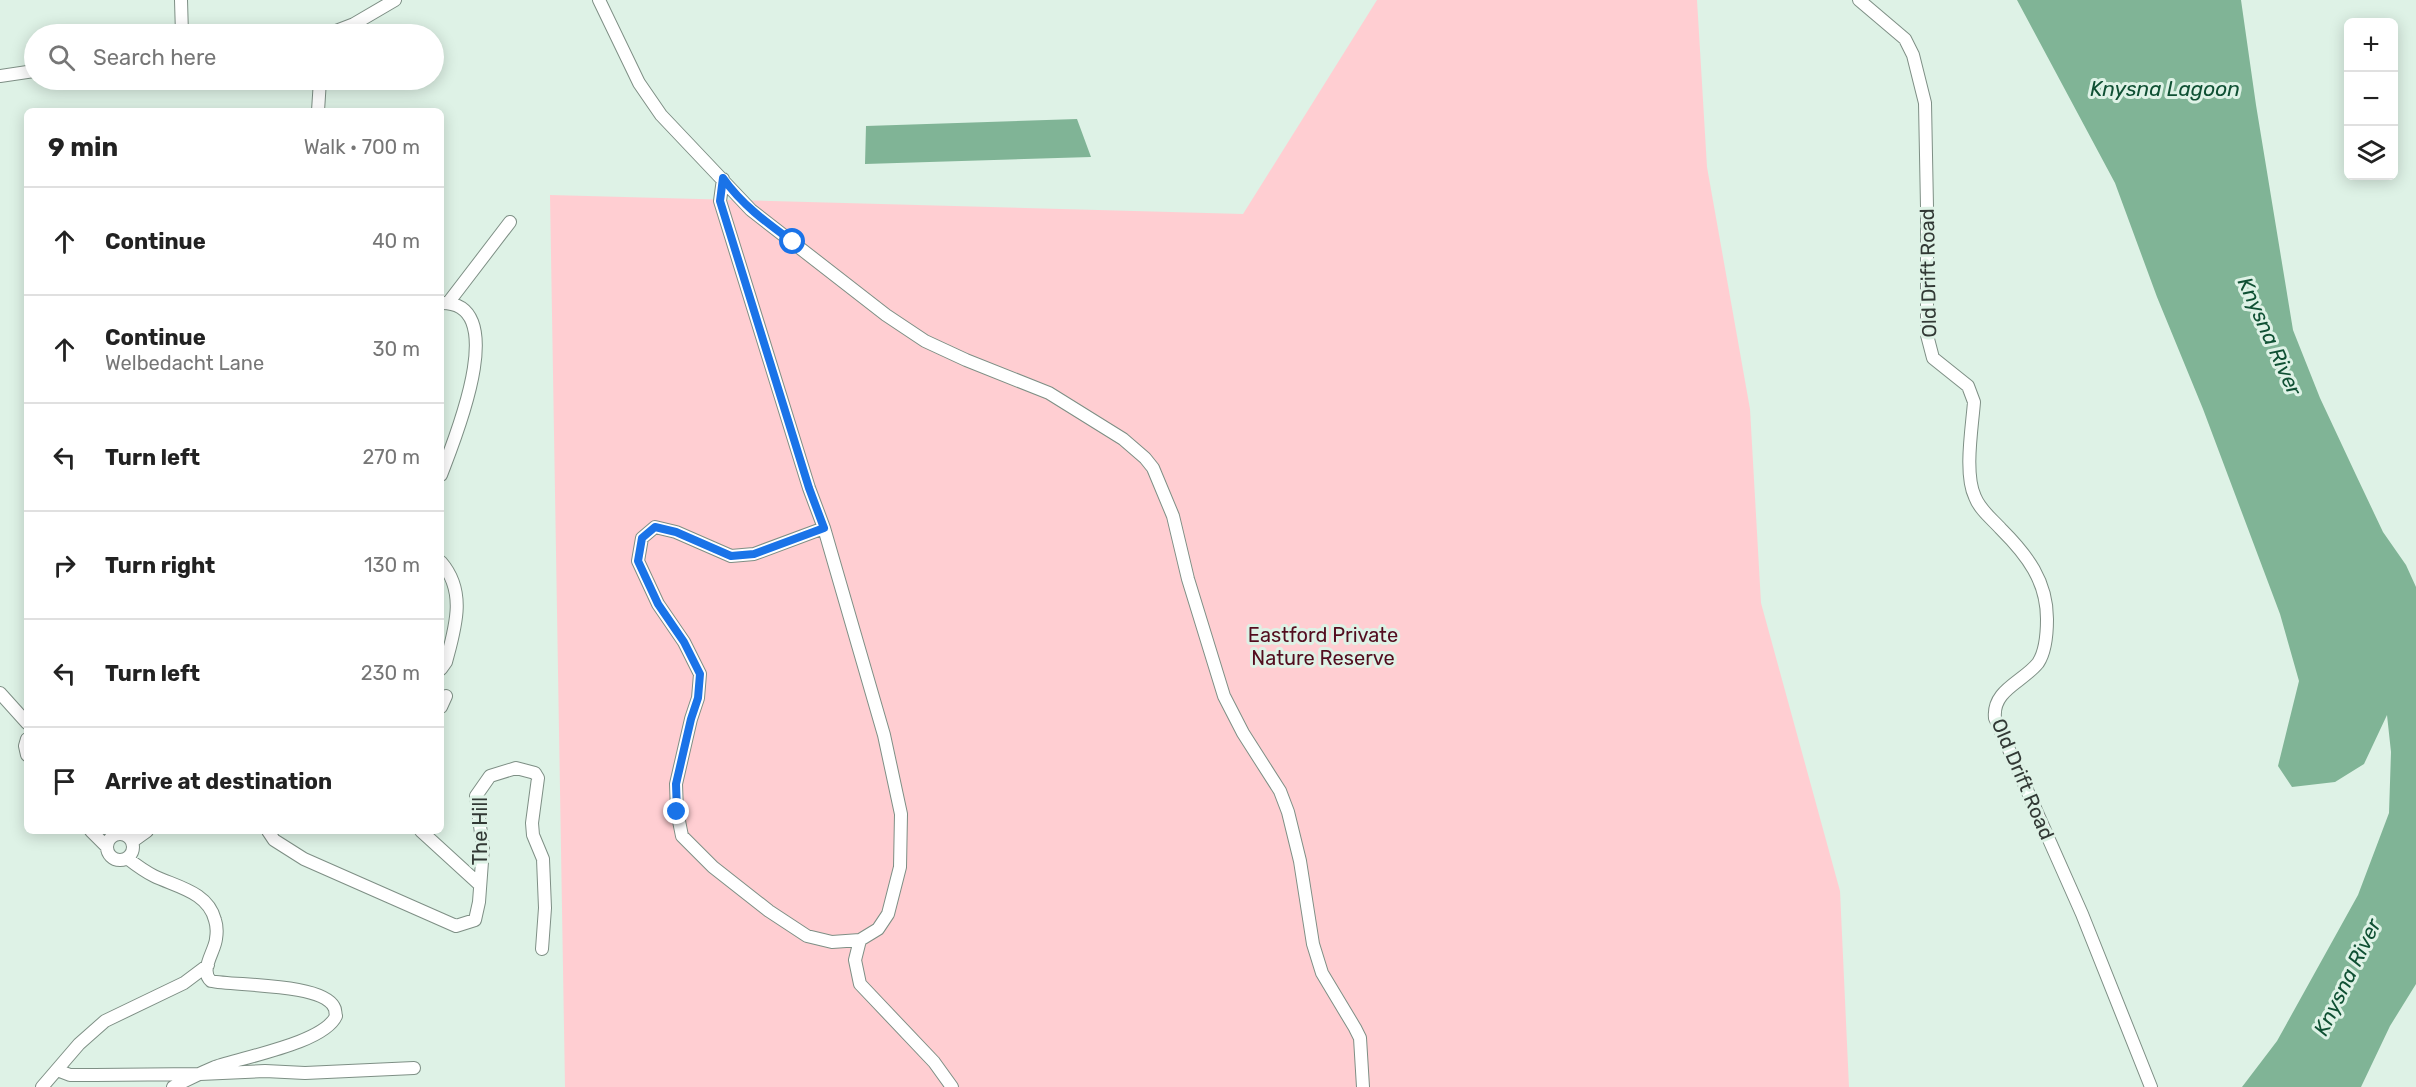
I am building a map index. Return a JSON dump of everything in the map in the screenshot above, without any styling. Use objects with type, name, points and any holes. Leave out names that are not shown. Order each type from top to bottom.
[{"type":"street","points":[[181,0],[182,24]]},
{"type":"street","points":[[354,24],[395,0]]},
{"type":"street","points":[[599,0],[639,83],[673,129],[723,178],[751,210],[886,315],[925,341],[1049,393],[1123,439],[1153,468],[1173,516],[1188,579],[1224,696],[1243,733],[1280,791],[1288,812],[1300,861],[1313,944],[1322,973],[1360,1038],[1363,1087]]},
{"type":"street","name":"Old Drift Road","points":[[1859,0],[1905,39],[1913,55],[1925,103],[1926,335],[1933,358],[1972,391],[1974,402],[1970,479],[1974,497],[2033,565],[2040,578],[2046,599],[2047,619],[2043,653],[2037,664],[2002,693],[1994,709],[1995,718],[2082,914],[2151,1087]]},
{"type":"street","points":[[0,75],[24,72]]},
{"type":"street","points":[[318,108],[319,90]]},
{"type":"street","points":[[723,178],[720,201],[809,488],[824,528],[884,735],[901,814],[900,867],[890,905],[878,929],[860,940],[832,942],[807,936],[769,912],[713,867],[682,836],[677,812],[676,784],[698,698],[700,674],[684,642],[658,604],[638,561],[642,538],[655,527],[676,532],[731,556],[754,554],[824,528]]},
{"type":"street","points":[[444,467],[465,410],[477,353],[475,327],[468,315],[459,307],[445,303],[510,222]]},
{"type":"street","points":[[444,566],[451,577],[457,596],[458,613],[444,665]]},
{"type":"street","points":[[0,693],[24,720]]},
{"type":"street","name":"The Hill","points":[[270,834],[274,840],[304,859],[456,926],[475,920],[479,902],[483,848],[476,796],[479,790],[490,776],[516,768],[536,773],[538,778],[532,823],[533,835],[543,859],[545,908],[542,949]]},
{"type":"street","points":[[94,834],[107,847],[114,859],[128,858],[150,874],[195,894],[208,906],[215,919],[217,930],[214,951],[208,965],[207,978],[211,981],[264,985],[313,994],[326,998],[334,1006],[336,1016],[326,1029],[286,1046],[215,1068],[173,1087]]},
{"type":"street","points":[[107,847],[109,839],[116,834]]},
{"type":"street","points":[[125,834],[133,842],[133,853],[128,858]]},
{"type":"street","points":[[133,842],[143,834]]},
{"type":"street","points":[[425,834],[479,884]]},
{"type":"street","points":[[860,940],[855,960],[860,984],[934,1062],[952,1087]]},
{"type":"street","points":[[42,1087],[79,1044],[105,1021],[184,983],[208,965]]},
{"type":"street","points":[[57,1070],[70,1075],[414,1068]]},
{"type":"green space","name":"Eastford Private Nature Reserve","points":[[1377,0],[1697,0],[1707,167],[1750,409],[1761,603],[1840,891],[1849,1087],[565,1087],[550,195],[1243,214]]},
{"type":"water","name":"Knysna Lagoon","points":[[2017,0],[2241,0],[2293,330],[2320,398],[2383,532],[2406,565],[2416,587],[2416,984],[2390,1026],[2361,1087],[2242,1087],[2277,1041],[2358,895],[2389,813],[2391,752],[2387,715],[2364,764],[2335,782],[2292,787],[2278,766],[2299,681],[2280,614],[2115,183]]},
{"type":"water","points":[[1077,119],[1091,157],[865,164],[866,126]]},
{"type":"route","points":[[677,812],[676,784],[698,698],[700,674],[684,642],[658,604],[638,561],[642,538],[655,527],[706,543],[731,556],[754,554],[824,528],[809,488],[720,201],[723,178],[751,210],[793,242]]},
{"type":"water label","name":"Knysna River","points":[[2270,336]]},
{"type":"water label","name":"Knysna River","points":[[2347,977]]}]
